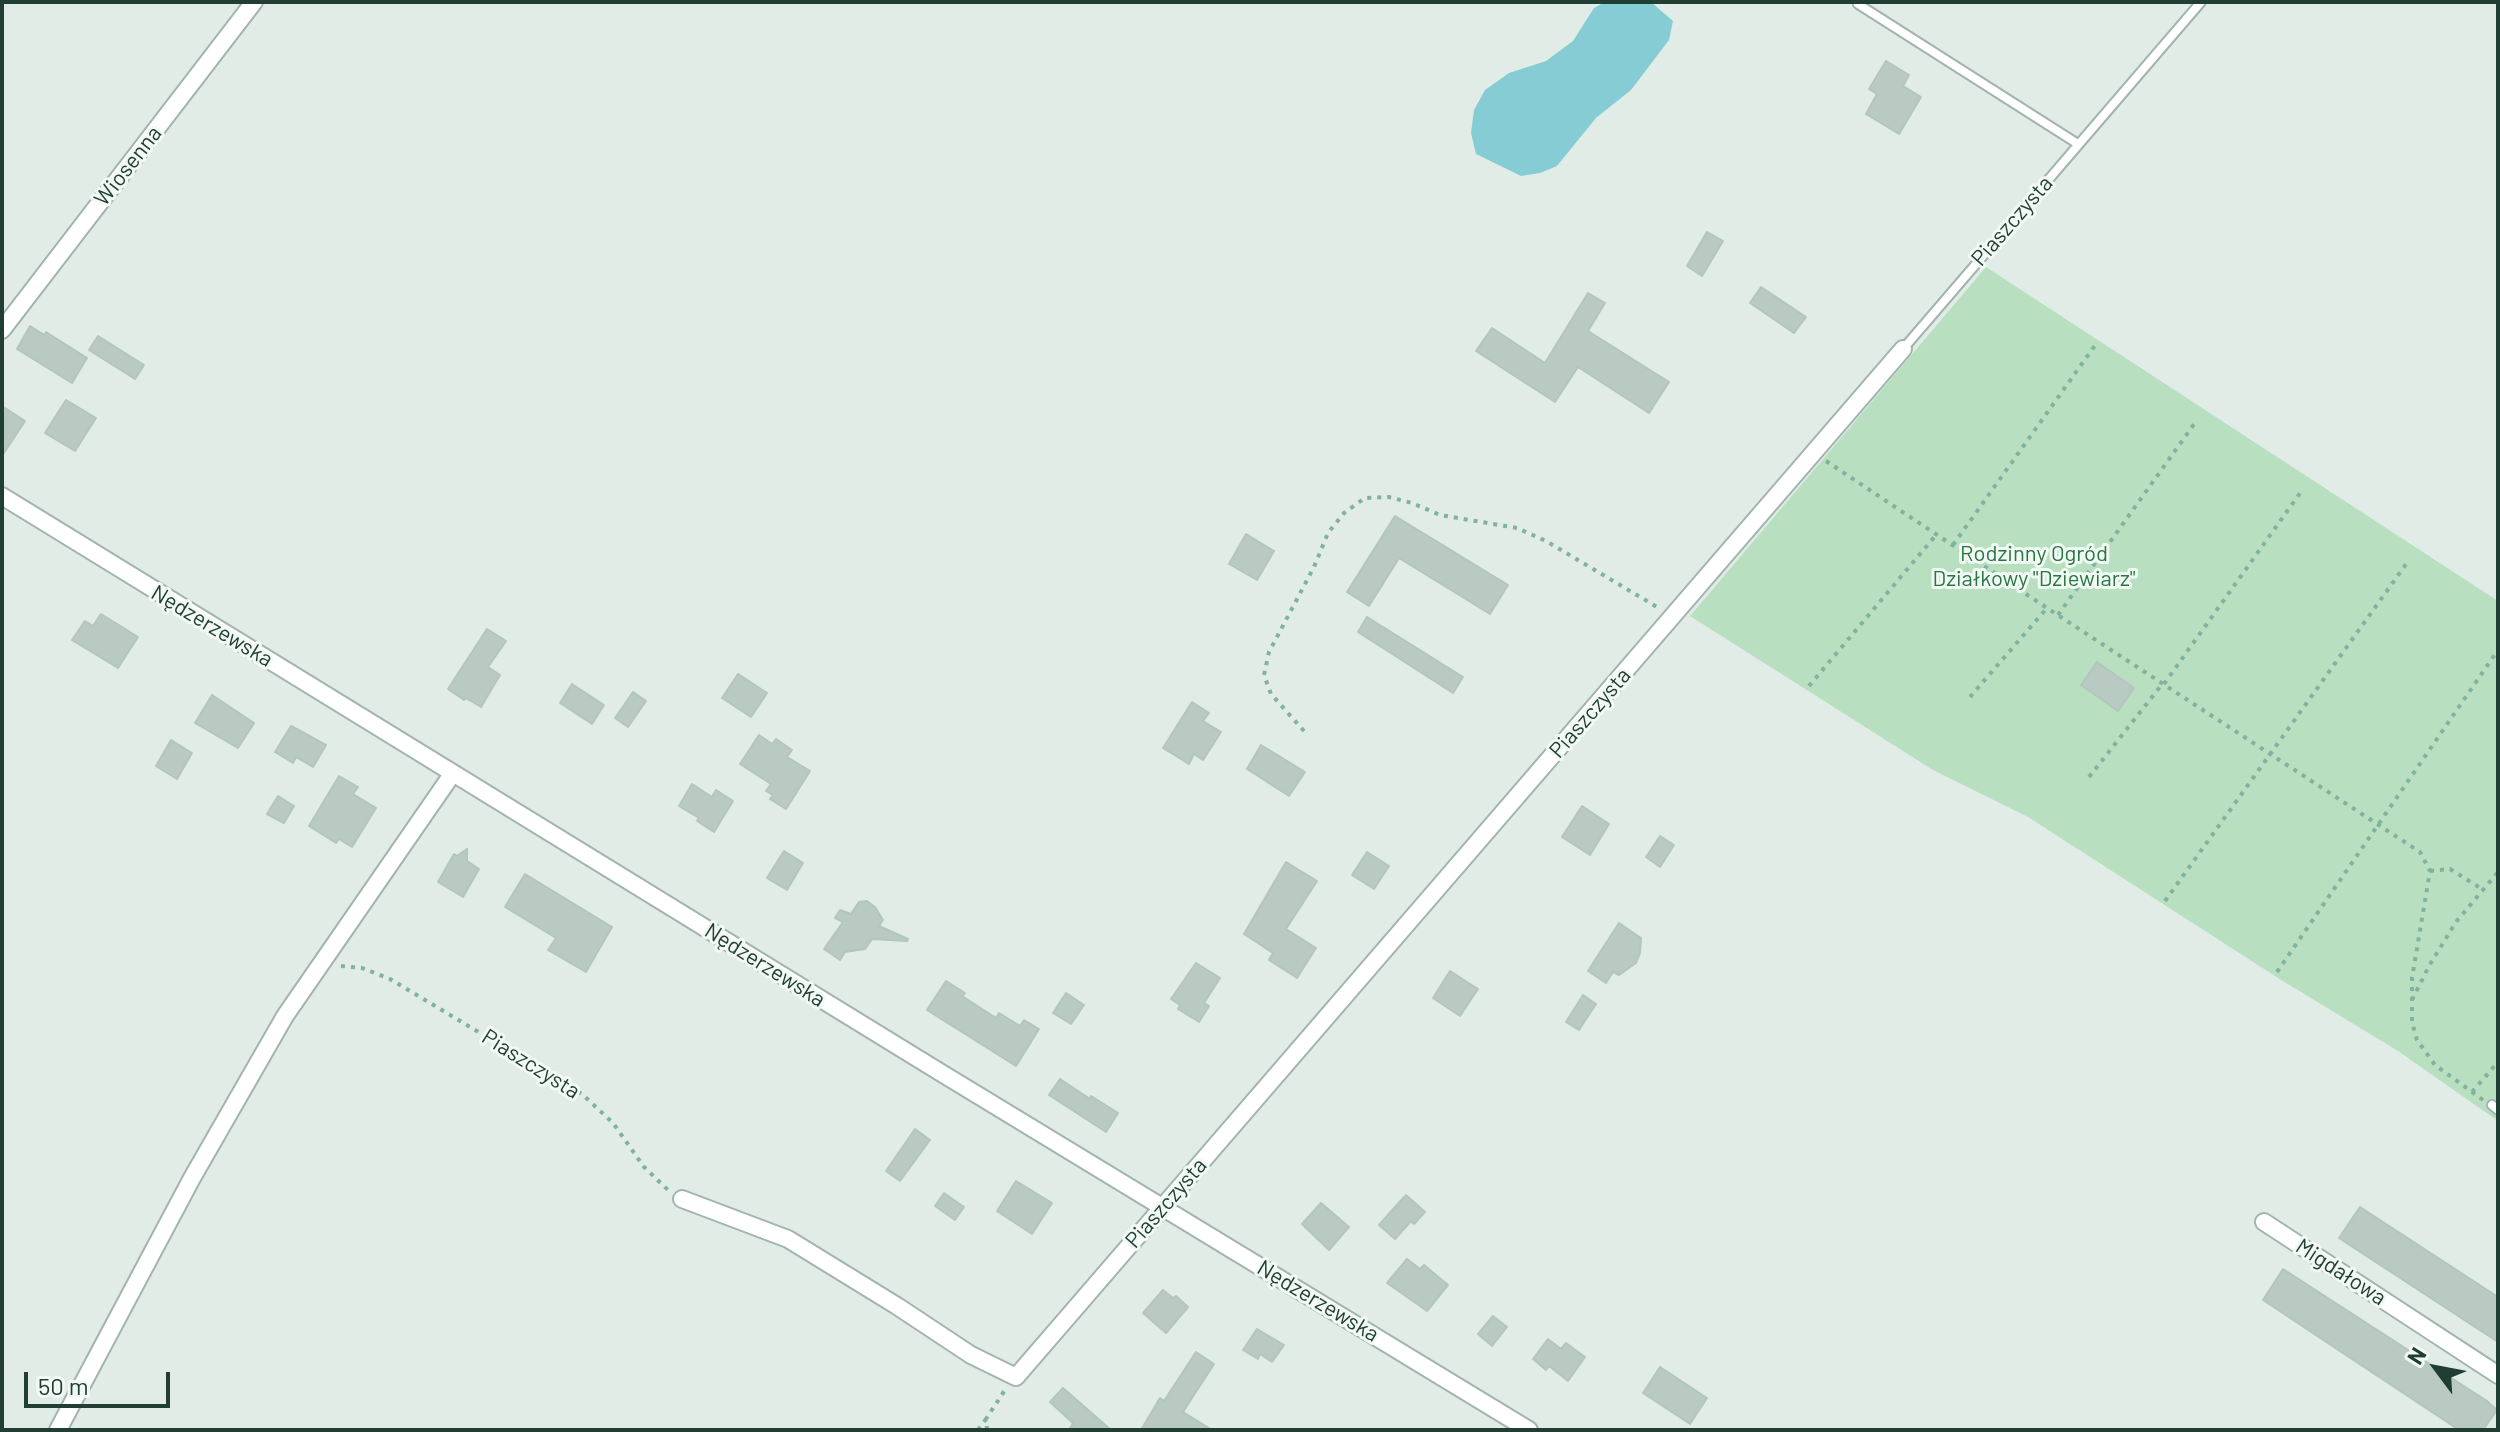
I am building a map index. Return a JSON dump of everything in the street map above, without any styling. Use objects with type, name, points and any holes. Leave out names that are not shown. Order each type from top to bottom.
[{"type":"street","name":"Wiosenna","points":[[2,330],[254,2]]},
{"type":"street","name":"Piaszczysta","points":[[1016,1377],[1903,349]]},
{"type":"street","name":"Nędzerzewska","points":[[2,496],[1529,1430]]},
{"type":"street","points":[[58,1430],[229,1112],[285,1016],[453,773]]},
{"type":"street","points":[[682,1199],[788,1239],[971,1355],[1016,1377]]},
{"type":"street","name":"Migdałowa","points":[[2264,1222],[2498,1375]]},
{"type":"lane","name":"Piaszczysta","points":[[1903,349],[2201,2]]},
{"type":"lane","points":[[1858,4],[2078,144]]},
{"type":"path","points":[[1953,545],[2096,344]]},
{"type":"path","points":[[2058,615],[2197,420]]},
{"type":"path","points":[[1814,453],[2420,852],[2430,871],[2412,978],[2412,1022],[2417,1040],[2425,1054],[2445,1074],[2495,1108]]},
{"type":"path","points":[[2089,777],[2163,684],[2303,489]]},
{"type":"path","points":[[1304,731],[1271,694],[1264,675],[1269,652],[1314,567],[1328,533],[1344,513],[1365,498],[1389,497],[1440,515],[1517,528],[1546,541],[1673,616]]},
{"type":"path","points":[[1809,686],[1936,534]]},
{"type":"path","points":[[2165,901],[2409,560]]},
{"type":"path","points":[[1970,697],[2047,608]]},
{"type":"path","points":[[2277,972],[2498,650]]},
{"type":"path","points":[[2430,871],[2450,869],[2483,889]]},
{"type":"path","points":[[2411,1002],[2456,922],[2498,872]]},
{"type":"path","name":"Piaszczysta","points":[[320,968],[351,966],[377,972],[561,1079],[600,1109],[644,1167],[661,1185],[682,1199]]},
{"type":"path","points":[[2472,1092],[2498,1062]]},
{"type":"path","points":[[978,1430],[1016,1377]]},
{"type":"path","points":[[986,1419],[987,1430]]},
{"type":"green space","name":"Rodzinny Ogród Działkowy \"Dziewiarz\"","points":[[1986,267],[2498,601],[2498,1121],[2398,1051],[2278,978],[2028,817],[1933,770],[1690,616]]},
{"type":"water","points":[[1605,2],[1651,2],[1673,21],[1669,40],[1631,90],[1596,118],[1557,166],[1521,176],[1476,154],[1471,133],[1474,110],[1485,90],[1509,73],[1546,61],[1573,41],[1594,8]]},
{"type":"building","points":[[1886,61],[1909,75],[1903,86],[1921,97],[1899,134],[1866,114],[1877,94],[1869,89]]},
{"type":"building","points":[[1707,232],[1723,241],[1702,276],[1687,266]]},
{"type":"building","points":[[1761,287],[1806,317],[1794,333],[1750,303]]},
{"type":"building","points":[[1588,293],[1605,303],[1588,331],[1669,382],[1649,413],[1578,367],[1555,402],[1476,351],[1492,328],[1545,363]]},
{"type":"building","points":[[30,326],[44,335],[46,332],[87,358],[72,383],[17,349]]},
{"type":"building","points":[[98,336],[144,365],[135,379],[89,350]]},
{"type":"building","points":[[66,400],[96,418],[75,451],[45,433]]},
{"type":"building","points":[[2,406],[25,421],[2,456]]},
{"type":"building","points":[[1395,516],[1508,585],[1490,614],[1399,558],[1369,606],[1347,592]]},
{"type":"building","points":[[1246,534],[1274,551],[1257,580],[1229,564]]},
{"type":"building","points":[[101,614],[138,637],[118,668],[72,640],[85,621],[93,626]]},
{"type":"building","points":[[1367,617],[1463,677],[1453,693],[1358,632]]},
{"type":"building","points":[[487,629],[506,641],[488,667],[500,675],[481,707],[448,689]]},
{"type":"building","points":[[2097,662],[2134,688],[2118,711],[2081,685]]},
{"type":"building","points":[[738,674],[767,693],[751,717],[722,698]]},
{"type":"building","points":[[572,684],[604,705],[592,724],[560,703]]},
{"type":"building","points":[[633,692],[646,701],[628,727],[615,718]]},
{"type":"building","points":[[212,695],[254,723],[238,748],[195,723]]},
{"type":"building","points":[[1192,702],[1209,713],[1203,721],[1221,732],[1203,760],[1194,754],[1189,764],[1163,748]]},
{"type":"building","points":[[291,726],[326,745],[313,767],[296,757],[293,763],[275,752]]},
{"type":"building","points":[[759,735],[772,744],[776,739],[792,750],[787,757],[810,771],[786,809],[770,799],[773,795],[766,791],[771,784],[740,764]]},
{"type":"building","points":[[171,740],[192,753],[177,779],[156,766]]},
{"type":"building","points":[[1261,745],[1305,772],[1289,796],[1247,769]]},
{"type":"building","points":[[339,776],[358,787],[353,794],[376,808],[352,847],[339,839],[336,843],[309,826]]},
{"type":"building","points":[[692,784],[712,797],[716,790],[733,801],[714,832],[679,806]]},
{"type":"building","points":[[278,796],[294,806],[284,823],[267,814]]},
{"type":"building","points":[[1582,806],[1609,824],[1590,855],[1562,837]]},
{"type":"building","points":[[1660,836],[1674,845],[1660,867],[1646,857]]},
{"type":"building","points":[[467,849],[467,861],[479,869],[463,897],[438,882],[454,854],[457,856]]},
{"type":"building","points":[[784,851],[803,863],[787,890],[767,878]]},
{"type":"building","points":[[1367,852],[1389,866],[1374,889],[1352,875]]},
{"type":"building","points":[[1286,862],[1317,881],[1286,929],[1316,948],[1297,978],[1269,960],[1273,953],[1244,934]]},
{"type":"building","points":[[525,874],[612,927],[586,972],[548,950],[556,938],[505,907]]},
{"type":"building","points":[[867,901],[883,920],[879,926],[908,939],[872,939],[865,949],[845,952],[840,960],[824,949],[843,922],[835,918],[840,910],[851,914],[859,902]]},
{"type":"building","points":[[1619,923],[1641,938],[1640,953],[1636,963],[1619,975],[1613,972],[1606,983],[1588,971]]},
{"type":"building","points":[[1196,963],[1220,978],[1204,1003],[1209,1006],[1199,1022],[1178,1009],[1180,1005],[1171,999]]},
{"type":"building","points":[[1450,971],[1478,989],[1460,1016],[1433,998]]},
{"type":"building","points":[[946,981],[965,993],[962,996],[996,1018],[999,1013],[1020,1026],[1024,1020],[1039,1029],[1016,1066],[927,1010]]},
{"type":"building","points":[[1066,993],[1084,1005],[1071,1024],[1053,1013]]},
{"type":"building","points":[[1583,995],[1596,1004],[1579,1030],[1566,1022]]},
{"type":"building","points":[[1060,1079],[1118,1113],[1106,1132],[1049,1095]]},
{"type":"building","points":[[915,1129],[930,1140],[900,1181],[886,1171]]},
{"type":"building","points":[[1016,1181],[1052,1203],[1032,1234],[997,1211]]},
{"type":"building","points":[[944,1193],[964,1207],[955,1220],[935,1206]]},
{"type":"building","points":[[1406,1195],[1425,1212],[1414,1224],[1411,1221],[1395,1239],[1379,1225]]},
{"type":"building","points":[[1321,1203],[1349,1227],[1329,1250],[1302,1224]]},
{"type":"building","points":[[2360,1207],[2498,1297],[2498,1342],[2339,1238]]},
{"type":"building","points":[[1407,1259],[1420,1269],[1424,1265],[1448,1285],[1427,1311],[1387,1283]]},
{"type":"building","points":[[2283,1269],[2487,1401],[2497,1410],[2483,1430],[2459,1430],[2263,1300]]},
{"type":"building","points":[[1163,1290],[1188,1307],[1166,1333],[1143,1313]]},
{"type":"building","points":[[1493,1316],[1507,1327],[1492,1346],[1478,1334]]},
{"type":"building","points":[[1257,1329],[1284,1345],[1272,1362],[1260,1354],[1258,1359],[1243,1350]]},
{"type":"building","points":[[1548,1339],[1561,1349],[1566,1343],[1585,1357],[1568,1381],[1549,1366],[1546,1370],[1533,1359]]},
{"type":"building","points":[[1196,1352],[1214,1364],[1183,1412],[1212,1430],[1141,1430],[1160,1398],[1164,1401]]},
{"type":"building","points":[[1660,1367],[1707,1398],[1690,1424],[1643,1393]]},
{"type":"building","points":[[1063,1388],[1111,1430],[1069,1430],[1073,1423],[1050,1402]]}]
